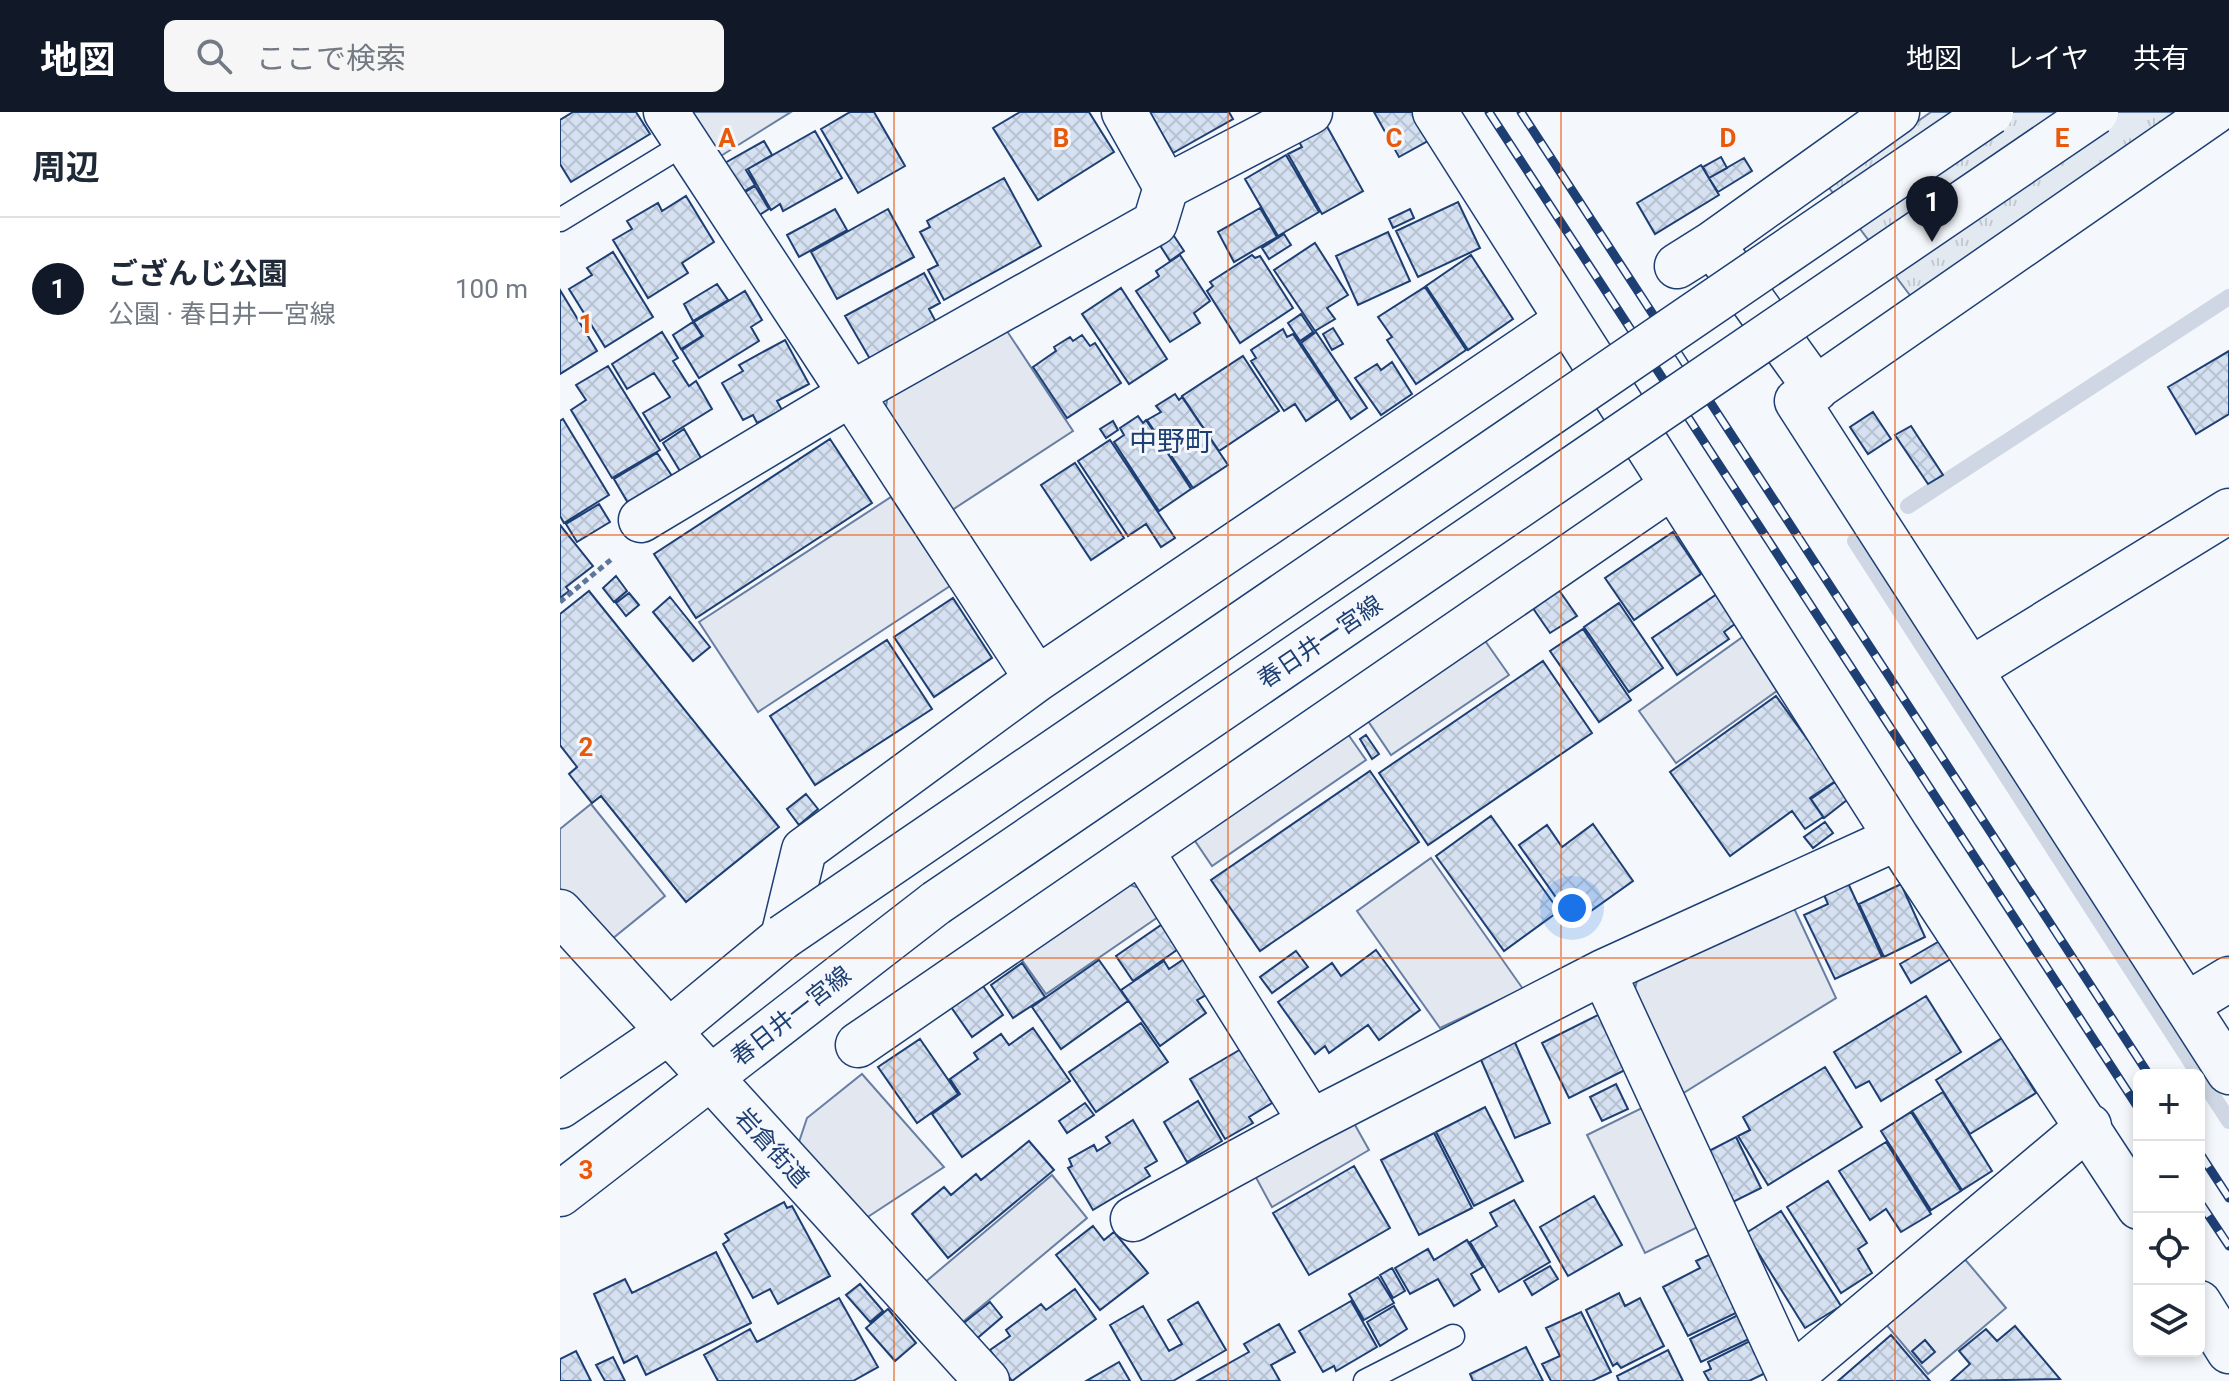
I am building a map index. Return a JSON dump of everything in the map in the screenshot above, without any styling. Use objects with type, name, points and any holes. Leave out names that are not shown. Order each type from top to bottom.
[{"type":"street","points":[[1124,112],[1166,187]]},
{"type":"street","points":[[641,520],[851,394],[1155,223],[1166,187],[1310,112]]},
{"type":"street","points":[[1435,112],[1671,487],[2133,1197]]},
{"type":"street","points":[[1816,389],[1694,255],[1897,112]]},
{"type":"street","points":[[560,1106],[667,1033],[783,937],[1991,112]]},
{"type":"street","name":"春日井一宮線","points":[[560,1194],[936,903],[2096,112]]},
{"type":"street","points":[[2214,112],[1797,401],[2229,1072]]},
{"type":"street","points":[[676,127],[1037,679]]},
{"type":"street","points":[[783,937],[804,850],[1037,679],[1566,321]]},
{"type":"street","points":[[858,1045],[1671,487]]},
{"type":"street","points":[[1970,670],[2229,511]]},
{"type":"street","points":[[1133,1219],[1311,1122],[1603,972],[1897,838]]},
{"type":"street","points":[[1142,852],[1311,1122]]},
{"type":"street","name":"岩倉街道","points":[[560,912],[987,1381]]},
{"type":"street","points":[[1603,972],[1791,1379],[2089,1126]]},
{"type":"street","points":[[2186,1005],[2229,979]]},
{"type":"street","points":[[2205,1313],[2229,1351]]},
{"type":"lane","points":[[560,220],[676,127]]},
{"type":"lane","points":[[1365,1381],[1453,1336]]},
{"type":"path","points":[[560,602],[633,541],[641,520]]},
{"type":"green space","points":[[1931,112],[2181,112],[1912,298],[1827,185]]},
{"type":"shaded area","points":[[685,112],[791,112],[716,159]]},
{"type":"shaded area","points":[[1003,325],[1073,431],[946,514],[884,419],[888,394]]},
{"type":"shaded area","points":[[891,497],[950,586],[758,712],[699,622]]},
{"type":"shaded area","points":[[1481,635],[1509,675],[1391,755],[1364,715]]},
{"type":"shaded area","points":[[1744,636],[1781,688],[1676,763],[1639,711]]},
{"type":"shaded area","points":[[1345,730],[1366,760],[1212,866],[1191,835]]},
{"type":"shaded area","points":[[591,804],[665,896],[607,943],[560,890],[560,829]]},
{"type":"shaded area","points":[[1431,858],[1523,989],[1440,1028],[1357,911]]},
{"type":"shaded area","points":[[1120,882],[1143,889],[1161,915],[1046,994],[1017,953]]},
{"type":"shaded area","points":[[1792,904],[1836,998],[1677,1097],[1632,1000],[1638,977]]},
{"type":"shaded area","points":[[862,1074],[944,1167],[857,1224],[795,1154],[807,1118]]},
{"type":"shaded area","points":[[1652,1103],[1710,1221],[1645,1253],[1587,1135]]},
{"type":"shaded area","points":[[1350,1116],[1369,1150],[1272,1207],[1253,1172]]},
{"type":"shaded area","points":[[1052,1175],[1087,1218],[952,1331],[917,1289]]},
{"type":"shaded area","points":[[1963,1257],[2006,1308],[1928,1374],[1884,1322]]},
{"type":"building","points":[[573,112],[636,112],[650,134],[571,182],[560,164],[560,120]]},
{"type":"building","points":[[850,112],[874,112],[905,166],[858,193],[821,129]]},
{"type":"building","points":[[1020,112],[1089,112],[1114,152],[1038,200],[993,128]]},
{"type":"building","points":[[1150,112],[1229,112],[1233,119],[1173,153]]},
{"type":"building","points":[[1374,112],[1421,112],[1435,137],[1399,157]]},
{"type":"building","points":[[1324,121],[1363,191],[1322,214],[1288,154],[1302,147],[1297,138]]},
{"type":"building","points":[[815,131],[842,178],[783,211],[780,204],[771,210],[748,169]]},
{"type":"building","points":[[764,141],[772,155],[746,170],[755,185],[741,193],[723,164]]},
{"type":"building","points":[[1286,155],[1319,212],[1278,236],[1245,179]]},
{"type":"building","points":[[1721,157],[1727,168],[1709,178],[1703,167]]},
{"type":"building","points":[[1744,158],[1752,171],[1718,192],[1709,178]]},
{"type":"building","points":[[1701,165],[1719,195],[1655,234],[1637,203]]},
{"type":"building","points":[[1004,178],[1041,246],[944,300],[928,270],[938,265],[920,232],[930,227],[927,221]]},
{"type":"building","points":[[755,186],[769,209],[756,217],[742,194]]},
{"type":"building","points":[[686,196],[714,242],[682,263],[688,273],[648,298],[613,240],[632,229],[627,221],[658,203],[662,211]]},
{"type":"building","points":[[1458,202],[1480,248],[1418,277],[1396,231]]},
{"type":"building","points":[[1260,208],[1277,237],[1234,262],[1218,232]]},
{"type":"building","points":[[835,209],[847,230],[799,257],[787,235]]},
{"type":"building","points":[[888,209],[914,257],[837,299],[811,252]]},
{"type":"building","points":[[1410,209],[1414,218],[1393,228],[1389,219]]},
{"type":"building","points":[[1168,227],[1184,251],[1170,261],[1154,236]]},
{"type":"building","points":[[1388,232],[1410,281],[1358,305],[1336,256]]},
{"type":"building","points":[[1284,234],[1291,245],[1269,259],[1262,248]]},
{"type":"building","points":[[1315,243],[1348,295],[1327,308],[1335,319],[1315,331],[1274,270]]},
{"type":"building","points":[[613,252],[653,317],[605,347],[569,289],[592,275],[587,268]]},
{"type":"building","points":[[1180,255],[1210,301],[1194,313],[1200,323],[1170,342],[1136,291],[1159,276],[1156,271]]},
{"type":"building","points":[[1252,255],[1255,258],[1260,256],[1293,308],[1240,343],[1207,291],[1213,286],[1210,282]]},
{"type":"building","points":[[1471,255],[1513,319],[1468,350],[1426,286]]},
{"type":"building","points":[[924,273],[940,303],[929,309],[936,322],[870,359],[845,316]]},
{"type":"building","points":[[717,284],[728,300],[693,321],[684,304]]},
{"type":"building","points":[[1425,287],[1466,350],[1416,384],[1387,340],[1392,337],[1378,317]]},
{"type":"building","points":[[1121,288],[1167,359],[1129,384],[1082,314]]},
{"type":"building","points":[[560,290],[597,351],[560,374]]},
{"type":"building","points":[[745,291],[762,320],[751,327],[759,341],[699,378],[682,350],[703,336],[694,322]]},
{"type":"building","points":[[1301,314],[1313,332],[1300,341],[1288,323]]},
{"type":"building","points":[[693,322],[702,336],[681,349],[673,335]]},
{"type":"building","points":[[1333,328],[1343,344],[1332,350],[1323,334]]},
{"type":"building","points":[[1283,329],[1287,337],[1293,334],[1337,400],[1306,421],[1295,404],[1284,411],[1251,361],[1256,358],[1251,350]]},
{"type":"building","points":[[662,332],[678,358],[673,361],[689,386],[696,381],[712,409],[660,441],[643,413],[670,397],[654,373],[627,389],[612,364]]},
{"type":"building","points":[[1316,332],[1367,408],[1351,419],[1301,343]]},
{"type":"building","points":[[1082,335],[1090,346],[1095,343],[1121,383],[1067,418],[1033,367],[1056,351],[1054,347],[1070,337],[1073,341]]},
{"type":"building","points":[[785,340],[809,384],[777,401],[782,410],[757,423],[753,415],[743,420],[722,383],[743,371],[739,365]]},
{"type":"building","points":[[2229,351],[2229,414],[2196,434],[2168,387]]},
{"type":"building","points":[[1243,356],[1279,411],[1219,451],[1182,396]]},
{"type":"building","points":[[1392,362],[1412,394],[1381,415],[1355,378],[1377,364],[1381,370]]},
{"type":"building","points":[[608,366],[660,450],[612,478],[571,410],[586,400],[576,385]]},
{"type":"building","points":[[1175,394],[1179,400],[1182,397],[1228,465],[1193,488],[1147,420],[1161,412],[1156,406]]},
{"type":"building","points":[[1873,412],[1891,439],[1868,454],[1850,427]]},
{"type":"building","points":[[1138,416],[1143,423],[1146,420],[1191,489],[1159,511],[1114,442],[1124,435],[1120,428]]},
{"type":"building","points":[[563,419],[609,495],[564,523],[560,516],[560,421]]},
{"type":"building","points":[[1113,421],[1118,430],[1106,438],[1100,429]]},
{"type":"building","points":[[1911,426],[1943,475],[1928,484],[1895,435]]},
{"type":"building","points":[[684,429],[701,458],[680,471],[663,443]]},
{"type":"building","points":[[830,439],[872,503],[696,618],[654,554]]},
{"type":"building","points":[[1110,440],[1175,538],[1161,547],[1146,524],[1128,536],[1078,461]]},
{"type":"building","points":[[657,453],[672,476],[628,503],[614,479]]},
{"type":"building","points":[[1075,463],[1124,538],[1091,560],[1041,485]]},
{"type":"building","points":[[599,504],[610,522],[577,542],[566,524]]},
{"type":"building","points":[[560,525],[593,566],[566,587],[569,591],[560,598]]},
{"type":"building","points":[[1673,532],[1701,574],[1634,620],[1605,578]]},
{"type":"building","points":[[616,576],[627,591],[614,602],[603,588]]},
{"type":"building","points":[[1554,583],[1577,616],[1550,633],[1528,601]]},
{"type":"building","points":[[589,591],[779,827],[686,902],[601,796],[592,803],[569,774],[577,767],[560,745],[560,614]]},
{"type":"building","points":[[1720,592],[1739,621],[1724,632],[1729,639],[1677,675],[1652,638]]},
{"type":"building","points":[[629,593],[639,605],[626,616],[616,603]]},
{"type":"building","points":[[670,597],[710,647],[693,661],[653,612]]},
{"type":"building","points":[[953,598],[992,658],[934,697],[894,637]]},
{"type":"building","points":[[1619,603],[1663,668],[1629,692],[1584,627]]},
{"type":"building","points":[[1583,629],[1631,700],[1599,722],[1550,651]]},
{"type":"building","points":[[887,640],[932,709],[815,785],[770,716]]},
{"type":"building","points":[[1543,661],[1592,733],[1428,845],[1379,773]]},
{"type":"building","points":[[1776,696],[1837,780],[1810,798],[1823,817],[1805,829],[1792,811],[1730,856],[1670,772]]},
{"type":"building","points":[[1366,735],[1379,754],[1372,759],[1360,739]]},
{"type":"building","points":[[1370,771],[1419,842],[1260,951],[1211,880]]},
{"type":"building","points":[[1835,782],[1847,800],[1824,818],[1811,799]]},
{"type":"building","points":[[806,794],[818,809],[799,825],[787,809]]},
{"type":"building","points":[[1491,816],[1559,911],[1504,951],[1436,856]]},
{"type":"building","points":[[1825,822],[1833,833],[1813,848],[1804,837]]},
{"type":"building","points":[[1593,824],[1633,881],[1574,923],[1519,845],[1547,825],[1562,847]]},
{"type":"building","points":[[1848,883],[1882,957],[1835,979],[1804,915],[1828,904],[1824,895]]},
{"type":"building","points":[[1901,884],[1925,937],[1884,957],[1859,904]]},
{"type":"building","points":[[1164,923],[1181,947],[1133,981],[1116,956]]},
{"type":"building","points":[[1943,939],[1954,957],[1911,983],[1900,964]]},
{"type":"building","points":[[1376,950],[1420,1010],[1379,1040],[1368,1025],[1329,1053],[1325,1046],[1315,1054],[1278,1002],[1332,963],[1341,976]]},
{"type":"building","points":[[1296,951],[1308,967],[1272,993],[1260,977]]},
{"type":"building","points":[[1184,959],[1208,994],[1197,1000],[1206,1013],[1160,1046],[1121,990],[1164,961],[1169,969]]},
{"type":"building","points":[[1099,960],[1128,1001],[1061,1049],[1032,1007]]},
{"type":"building","points":[[1022,963],[1045,997],[1013,1018],[991,985]]},
{"type":"building","points":[[983,986],[1003,1015],[972,1037],[951,1007]]},
{"type":"building","points":[[1926,996],[1961,1052],[1881,1101],[1869,1081],[1856,1088],[1834,1052]]},
{"type":"building","points":[[1600,1014],[1627,1069],[1569,1098],[1542,1043]]},
{"type":"building","points":[[1141,1023],[1168,1062],[1096,1112],[1069,1072]]},
{"type":"building","points":[[1033,1028],[1070,1081],[962,1157],[932,1114],[960,1094],[950,1079],[978,1059],[974,1053],[1001,1034],[1009,1045]]},
{"type":"building","points":[[1513,1038],[1550,1123],[1515,1138],[1478,1053]]},
{"type":"building","points":[[2002,1038],[2036,1093],[1970,1134],[1936,1080]]},
{"type":"building","points":[[920,1039],[958,1094],[917,1123],[878,1067]]},
{"type":"building","points":[[1241,1049],[1272,1103],[1249,1117],[1253,1123],[1225,1139],[1190,1079]]},
{"type":"building","points":[[1825,1067],[1862,1127],[1768,1185],[1738,1136],[1750,1130],[1743,1117]]},
{"type":"building","points":[[1616,1084],[1628,1109],[1602,1121],[1590,1097]]},
{"type":"building","points":[[1943,1092],[1992,1171],[1962,1190],[1912,1111]]},
{"type":"building","points":[[1198,1101],[1222,1141],[1187,1162],[1164,1122]]},
{"type":"building","points":[[1085,1103],[1094,1115],[1067,1133],[1059,1121]]},
{"type":"building","points":[[1485,1107],[1523,1181],[1474,1206],[1436,1132]]},
{"type":"building","points":[[1911,1112],[1961,1191],[1931,1210],[1881,1131]]},
{"type":"building","points":[[1133,1120],[1157,1161],[1145,1168],[1150,1176],[1093,1210],[1068,1168],[1072,1166],[1069,1159],[1094,1145],[1097,1151],[1110,1143],[1106,1137]]},
{"type":"building","points":[[1434,1133],[1472,1208],[1419,1235],[1381,1160]]},
{"type":"building","points":[[1736,1137],[1761,1188],[1729,1204],[1705,1153]]},
{"type":"building","points":[[1029,1141],[1054,1170],[948,1258],[912,1214],[944,1187],[951,1195],[976,1174],[981,1180]]},
{"type":"building","points":[[1886,1142],[1931,1214],[1901,1232],[1886,1209],[1870,1220],[1839,1171]]},
{"type":"building","points":[[1354,1166],[1390,1228],[1309,1275],[1273,1213]]},
{"type":"building","points":[[1828,1181],[1867,1243],[1858,1249],[1872,1273],[1841,1293],[1787,1207]]},
{"type":"building","points":[[1594,1196],[1622,1245],[1568,1276],[1540,1227]]},
{"type":"building","points":[[1514,1200],[1550,1262],[1499,1292],[1470,1242],[1497,1226],[1490,1213]]},
{"type":"building","points":[[784,1202],[787,1208],[792,1206],[830,1276],[778,1304],[770,1289],[753,1298],[723,1244],[729,1240],[725,1234]]},
{"type":"building","points":[[1781,1211],[1841,1306],[1805,1328],[1746,1233]]},
{"type":"building","points":[[1093,1226],[1104,1240],[1114,1232],[1148,1273],[1100,1310],[1056,1255]]},
{"type":"building","points":[[1467,1240],[1483,1267],[1471,1274],[1480,1290],[1454,1306],[1438,1279],[1410,1294],[1395,1268],[1428,1249],[1434,1260]]},
{"type":"building","points":[[716,1252],[751,1323],[646,1375],[637,1356],[624,1363],[594,1294],[625,1279],[632,1293]]},
{"type":"building","points":[[1711,1254],[1740,1311],[1688,1336],[1663,1287],[1700,1268],[1696,1261]]},
{"type":"building","points":[[1550,1266],[1558,1279],[1532,1295],[1524,1281]]},
{"type":"building","points":[[1392,1268],[1405,1291],[1393,1298],[1380,1275]]},
{"type":"building","points":[[1378,1277],[1394,1303],[1364,1320],[1349,1294]]},
{"type":"building","points":[[860,1284],[883,1311],[870,1322],[846,1295]]},
{"type":"building","points":[[1075,1289],[1096,1319],[1012,1381],[990,1350],[1010,1336],[1006,1330],[1041,1304],[1046,1310]]},
{"type":"building","points":[[1619,1293],[1625,1306],[1640,1298],[1664,1346],[1621,1368],[1617,1363],[1613,1366],[1586,1310]]},
{"type":"building","points":[[839,1298],[878,1367],[853,1381],[718,1381],[704,1355],[750,1329],[757,1342]]},
{"type":"building","points":[[1351,1301],[1377,1347],[1336,1371],[1334,1366],[1323,1372],[1299,1331]]},
{"type":"building","points":[[990,1302],[1002,1317],[974,1341],[961,1325]]},
{"type":"building","points":[[1198,1302],[1226,1350],[1173,1381],[1142,1381],[1110,1325],[1143,1306],[1169,1351],[1182,1344],[1168,1320]]},
{"type":"building","points":[[1394,1306],[1407,1329],[1380,1346],[1367,1322]]},
{"type":"building","points":[[888,1309],[916,1343],[895,1361],[866,1328]]},
{"type":"building","points":[[1581,1312],[1611,1372],[1592,1381],[1551,1381],[1542,1364],[1560,1356],[1546,1328]]},
{"type":"building","points":[[1740,1314],[1751,1338],[1701,1362],[1690,1339]]},
{"type":"building","points":[[1279,1324],[1295,1352],[1271,1365],[1280,1381],[1197,1381],[1249,1352],[1244,1344]]},
{"type":"building","points":[[2015,1326],[2060,1379],[1951,1381],[1970,1364],[1959,1351],[1986,1329],[1997,1341]]},
{"type":"building","points":[[1891,1335],[1930,1381],[1838,1381]]},
{"type":"building","points":[[1758,1337],[1774,1369],[1749,1381],[1709,1381],[1704,1372],[1711,1369],[1708,1362]]},
{"type":"building","points":[[1925,1340],[1935,1352],[1922,1363],[1912,1351]]},
{"type":"building","points":[[1526,1347],[1543,1381],[1473,1381],[1470,1374]]},
{"type":"building","points":[[1668,1350],[1683,1381],[1619,1381],[1617,1376]]},
{"type":"building","points":[[576,1351],[591,1381],[560,1381],[560,1359]]},
{"type":"building","points":[[613,1357],[625,1381],[605,1381],[596,1365]]},
{"type":"building","points":[[1119,1362],[1130,1381],[1086,1381]]},
{"type":"waterway","points":[[1908,506],[2229,297]]},
{"type":"waterway","points":[[1855,541],[2229,1121]]},
{"type":"railway","points":[[1489,112],[2133,1100]]},
{"type":"railway","points":[[1521,112],[2145,1069]]},
{"type":"railway","points":[[2205,1161],[2229,1198]]},
{"type":"railway","points":[[2205,1210],[2229,1246]]},
{"type":"place","name":"ござんじ公園","points":[[1932,242]]},
{"type":"district","name":"中野町","points":[[1171,441]]}]
